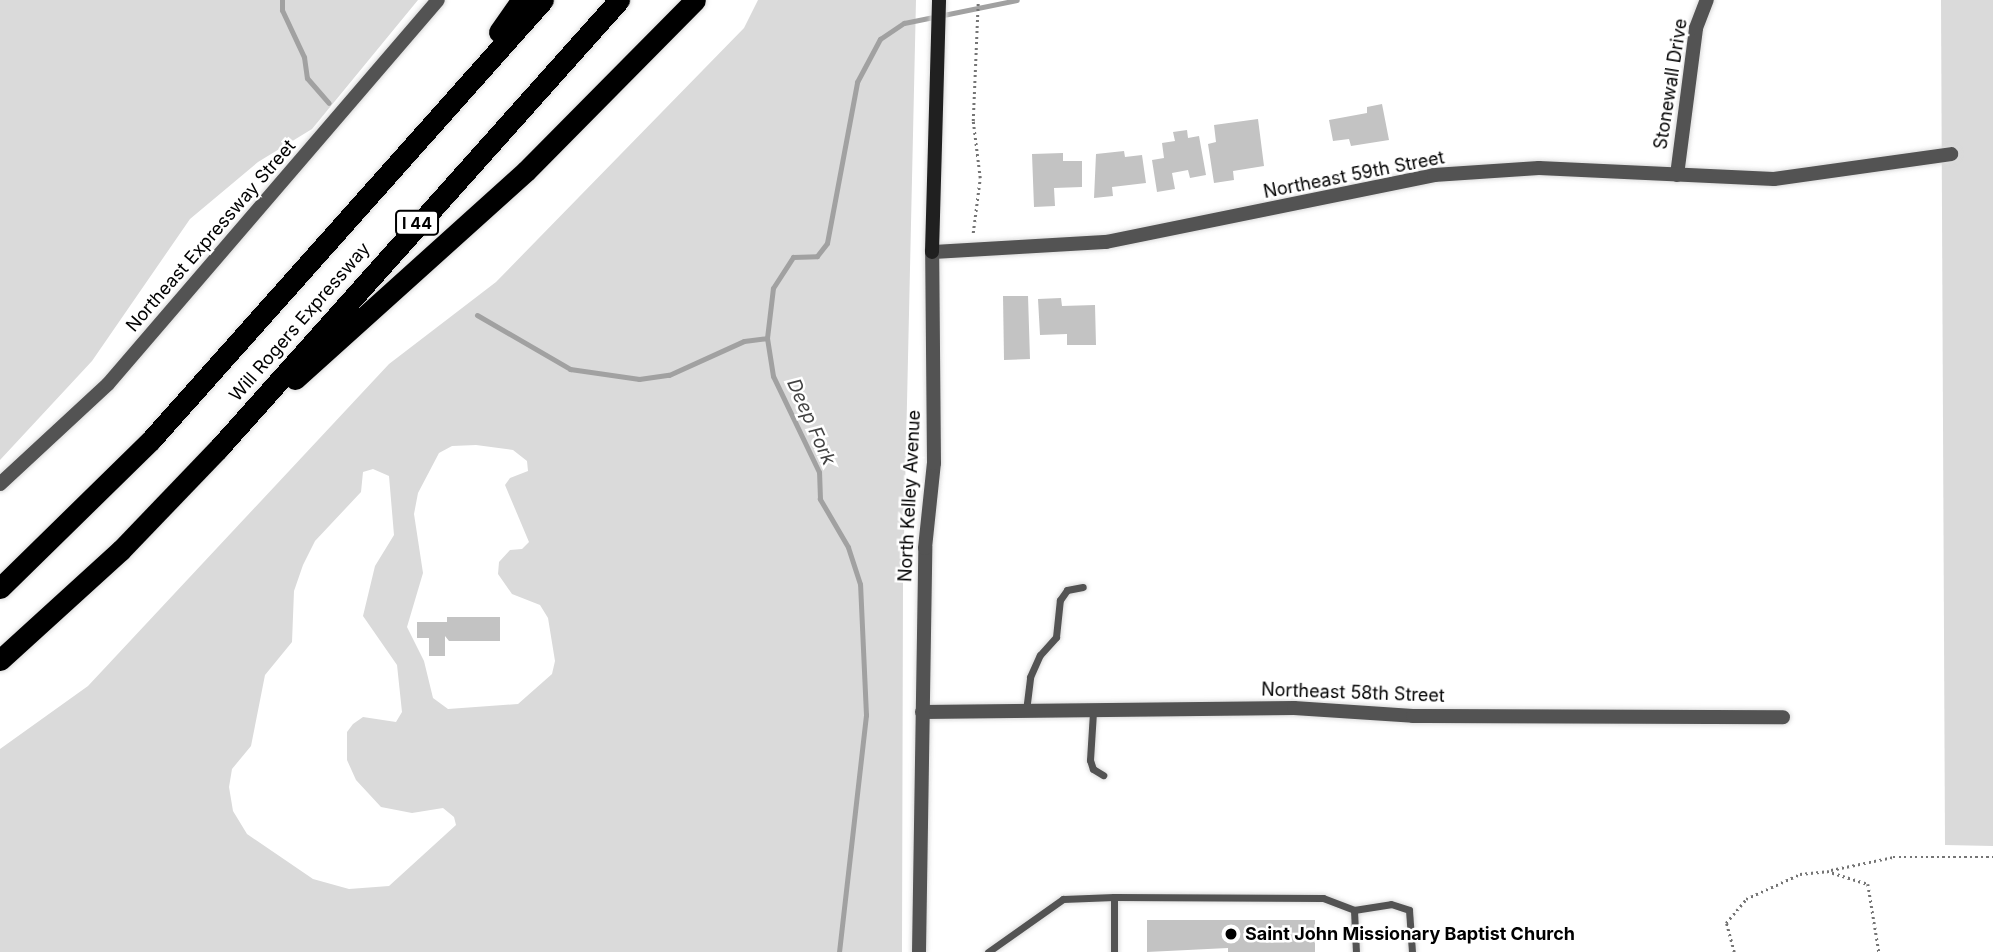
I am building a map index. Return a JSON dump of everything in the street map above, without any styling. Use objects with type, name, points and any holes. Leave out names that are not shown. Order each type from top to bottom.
[{"type":"highway","points":[[449,106],[521,0]]},
{"type":"highway","name":"Will Rogers Expressway","points":[[0,588],[151,440],[543,0]]},
{"type":"highway","name":"Will Rogers Expressway","points":[[0,660],[121,550],[218,449],[619,0]]},
{"type":"highway","points":[[218,449],[526,171],[695,0]]},
{"type":"main road","name":"North Kelley Avenue","points":[[932,252],[939,0]]},
{"type":"street","name":"Northeast Expressway Street","points":[[0,484],[108,384],[438,0]]},
{"type":"street","name":"Stonewall Drive","points":[[1677,175],[1696,28],[1707,0]]},
{"type":"street","name":"Northeast 59th Street","points":[[932,252],[1119,240],[1434,175],[1539,167],[1774,179],[1951,154]]},
{"type":"street","name":"North Kelley Avenue","points":[[919,952],[925,548],[934,463],[932,252]]},
{"type":"street","name":"Northeast 58th Street","points":[[922,712],[1294,708],[1413,716],[1783,717]]},
{"type":"lane","points":[[1026,711],[1030,677],[1040,655],[1056,637],[1060,600],[1068,590],[1083,587]]},
{"type":"lane","points":[[1093,712],[1090,760],[1093,769],[1103,775]]},
{"type":"lane","points":[[1114,897],[1114,952]]},
{"type":"lane","points":[[988,952],[1063,899],[1114,897],[1323,898],[1354,910],[1391,904],[1409,910],[1412,952]]},
{"type":"lane","points":[[1354,910],[1356,952]]},
{"type":"path","points":[[969,251],[980,201],[973,121],[978,70],[978,0]]},
{"type":"path","points":[[1734,952],[1726,923],[1746,899],[1800,874],[1893,857],[1993,857]]},
{"type":"path","points":[[1827,871],[1868,884],[1879,952]]},
{"type":"shaded area","points":[[0,0],[418,0],[312,129],[258,162],[190,219],[92,361],[0,460]]},
{"type":"shaded area","points":[[758,0],[916,0],[903,582],[902,952],[0,952],[0,749],[88,686],[389,364],[496,282],[744,28]],"holes":[[[476,445],[513,450],[527,461],[528,471],[510,478],[505,485],[529,542],[522,549],[510,550],[499,562],[498,574],[512,594],[540,605],[548,618],[555,661],[552,674],[518,704],[448,709],[433,698],[424,661],[407,627],[423,573],[414,514],[418,493],[439,453],[452,446]],[[373,469],[389,476],[394,535],[375,566],[363,616],[397,665],[402,712],[396,722],[363,717],[353,724],[347,732],[347,760],[356,780],[381,807],[412,813],[443,808],[454,817],[456,825],[389,886],[349,889],[313,879],[247,834],[233,811],[229,787],[232,769],[251,746],[265,675],[292,642],[294,591],[303,565],[315,541],[361,492],[363,472]]]},
{"type":"shaded area","points":[[1941,0],[1993,0],[1993,846],[1945,845]]},
{"type":"building","points":[[1382,104],[1389,140],[1351,146],[1349,139],[1333,141],[1329,120],[1367,113],[1367,107]]},
{"type":"building","points":[[1258,119],[1264,166],[1233,171],[1234,180],[1214,183],[1208,144],[1216,142],[1214,125]]},
{"type":"building","points":[[1187,130],[1188,138],[1199,136],[1206,175],[1190,178],[1188,170],[1172,173],[1175,189],[1157,192],[1152,160],[1164,158],[1162,143],[1175,141],[1173,132]]},
{"type":"building","points":[[1124,151],[1125,157],[1142,155],[1146,183],[1112,187],[1113,196],[1094,198],[1096,154]]},
{"type":"building","points":[[1063,153],[1063,161],[1082,161],[1082,187],[1054,188],[1055,206],[1034,207],[1032,154]]},
{"type":"building","points":[[1003,296],[1028,296],[1030,359],[1004,360]]},
{"type":"building","points":[[1061,298],[1062,306],[1095,305],[1096,345],[1067,345],[1067,334],[1040,335],[1038,299]]},
{"type":"building","points":[[447,617],[500,617],[500,641],[449,641],[445,636],[445,656],[429,656],[429,638],[417,638],[417,622],[447,622]]},
{"type":"building","name":"Saint John Missionary Baptist Church","points":[[1147,920],[1315,920],[1315,952],[1228,952],[1228,948],[1147,952]]},
{"type":"waterway","points":[[282,0],[282,10],[304,57],[307,78],[329,103]]},
{"type":"waterway","name":"Deep Fork","points":[[839,952],[866,715],[860,584],[848,547],[820,499],[819,472],[773,376],[767,338],[773,288],[793,257],[817,256],[827,243],[857,82],[880,39],[904,23],[1017,0]]},
{"type":"waterway","points":[[477,315],[570,369],[639,379],[669,375],[744,341],[767,338]]},
{"type":"place","name":"Saint John Missionary Baptist Church","points":[[1231,934]]}]
